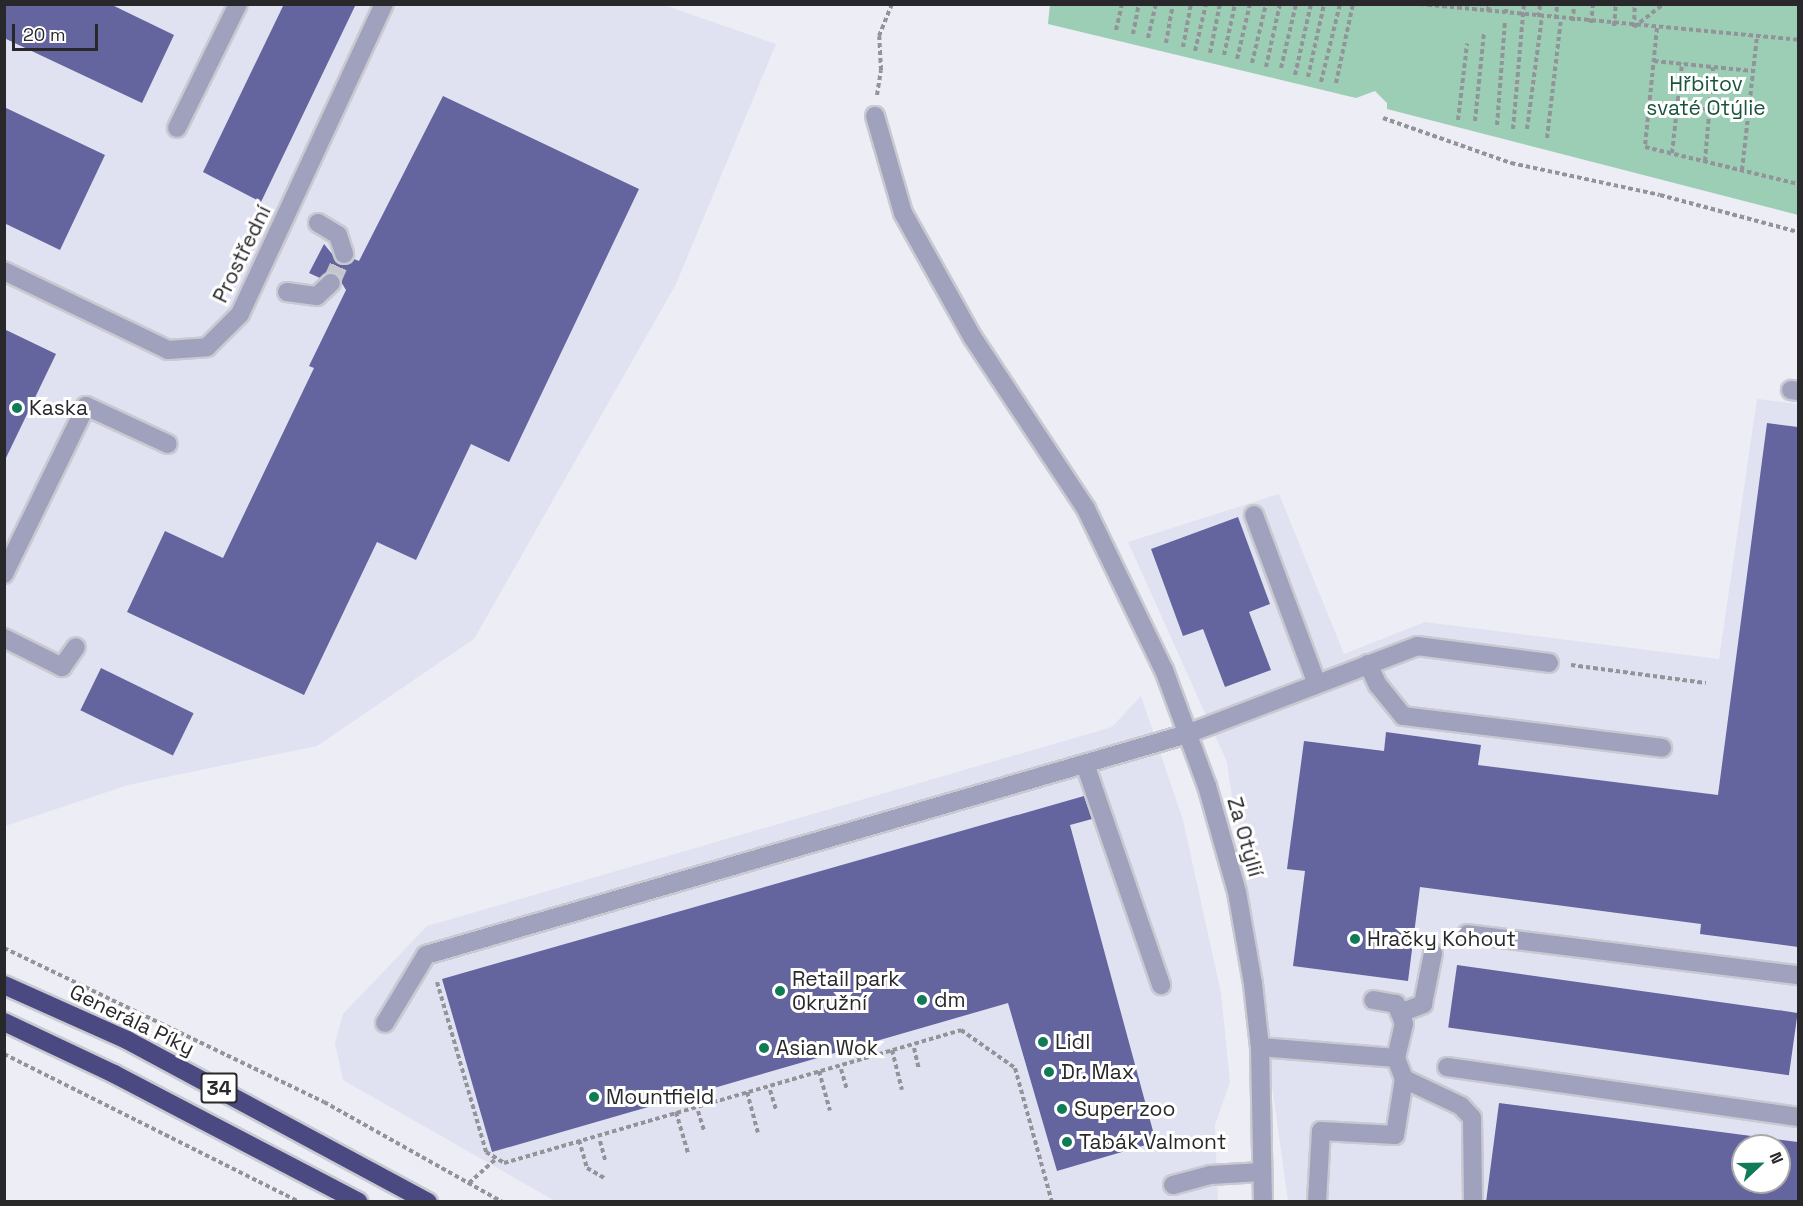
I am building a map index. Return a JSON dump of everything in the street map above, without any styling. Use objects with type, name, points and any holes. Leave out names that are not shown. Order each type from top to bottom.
[{"type":"highway","name":"Generála Píky","points":[[4,985],[127,1040],[428,1202]]},
{"type":"highway","name":"34","points":[[4,1022],[124,1079],[359,1202]]},
{"type":"street","points":[[177,128],[238,4]]},
{"type":"street","name":"Prostřední","points":[[4,271],[168,350],[207,347],[240,314],[384,4]]},
{"type":"street","name":"Za Otýlií","points":[[875,116],[903,213],[932,269],[1086,509],[1164,670],[1224,835],[1237,892],[1260,1047],[1263,1202]]},
{"type":"street","points":[[318,223],[338,235],[344,254]]},
{"type":"street","points":[[287,292],[317,296],[331,283]]},
{"type":"street","points":[[4,574],[86,406],[168,444]]},
{"type":"street","points":[[1254,515],[1317,684]]},
{"type":"street","points":[[4,638],[62,667],[76,647]]},
{"type":"street","points":[[385,1023],[429,954],[1187,734],[1418,646],[1549,663]]},
{"type":"street","points":[[1368,664],[1378,685],[1403,716],[1662,748]]},
{"type":"street","points":[[1085,764],[1161,985]]},
{"type":"street","points":[[1467,934],[1798,975]]},
{"type":"street","points":[[1400,1013],[1423,1004],[1433,953]]},
{"type":"street","points":[[1317,1202],[1321,1131],[1395,1135],[1404,1079],[1396,1058],[1404,1024],[1396,1004],[1373,1000]]},
{"type":"street","points":[[1260,1047],[1396,1058]]},
{"type":"street","points":[[1447,1067],[1798,1117]]},
{"type":"street","points":[[1404,1079],[1461,1106],[1472,1118],[1473,1202]]},
{"type":"street","points":[[1173,1185],[1210,1175],[1262,1172]]},
{"type":"path","points":[[875,116],[881,70],[879,36],[892,4]]},
{"type":"path","points":[[1116,30],[1122,4]]},
{"type":"path","points":[[1133,34],[1139,4]]},
{"type":"path","points":[[1149,38],[1156,4]]},
{"type":"path","points":[[1166,43],[1173,4]]},
{"type":"path","points":[[1183,47],[1191,4]]},
{"type":"path","points":[[1195,51],[1206,4]]},
{"type":"path","points":[[1210,53],[1220,4]]},
{"type":"path","points":[[1224,55],[1235,4]]},
{"type":"path","points":[[1237,58],[1250,4]]},
{"type":"path","points":[[1252,63],[1266,4]]},
{"type":"path","points":[[1266,67],[1280,4]]},
{"type":"path","points":[[1281,68],[1296,4]]},
{"type":"path","points":[[1294,75],[1311,4]]},
{"type":"path","points":[[1308,77],[1324,4]]},
{"type":"path","points":[[1321,82],[1340,4]]},
{"type":"path","points":[[1336,83],[1353,4]]},
{"type":"path","points":[[1419,4],[1472,7],[1488,11],[1614,26],[1798,40]]},
{"type":"path","points":[[1488,11],[1489,4]]},
{"type":"path","points":[[1506,4],[1506,13]]},
{"type":"path","points":[[1513,129],[1524,4]]},
{"type":"path","points":[[1527,129],[1541,17],[1540,4]]},
{"type":"path","points":[[1547,138],[1558,19],[1557,4]]},
{"type":"path","points":[[1573,21],[1574,4]]},
{"type":"path","points":[[1591,23],[1593,4]]},
{"type":"path","points":[[1614,26],[1616,4]]},
{"type":"path","points":[[1634,27],[1635,4]]},
{"type":"path","points":[[1634,27],[1664,4]]},
{"type":"path","points":[[1497,125],[1505,20]]},
{"type":"path","points":[[1657,28],[1645,147],[1798,184]]},
{"type":"path","points":[[1475,121],[1484,33]]},
{"type":"path","points":[[1742,170],[1757,37]]},
{"type":"path","points":[[1458,120],[1467,44]]},
{"type":"path","points":[[1654,61],[1752,70]]},
{"type":"path","points":[[1672,153],[1682,64]]},
{"type":"path","points":[[1705,161],[1713,67]]},
{"type":"path","points":[[1650,103],[1748,114]]},
{"type":"path","points":[[1383,118],[1511,163],[1660,195],[1798,232]]},
{"type":"path","points":[[1549,663],[1706,682]]},
{"type":"path","points":[[4,948],[324,1102],[502,1202]]},
{"type":"path","points":[[429,954],[486,1152],[504,1163],[961,1030],[1014,1068],[1052,1202]]},
{"type":"path","points":[[914,1048],[919,1069]]},
{"type":"path","points":[[892,1050],[902,1090]]},
{"type":"path","points":[[4,1054],[299,1202]]},
{"type":"path","points":[[841,1069],[847,1090]]},
{"type":"path","points":[[819,1071],[830,1111]]},
{"type":"path","points":[[770,1090],[776,1110]]},
{"type":"path","points":[[747,1092],[758,1132]]},
{"type":"path","points":[[698,1111],[704,1131]]},
{"type":"path","points":[[676,1112],[688,1153]]},
{"type":"path","points":[[579,1140],[587,1168],[604,1178]]},
{"type":"path","points":[[600,1141],[605,1160]]},
{"type":"path","points":[[469,1183],[496,1159]]},
{"type":"shaded area","points":[[661,4],[776,44],[676,284],[474,639],[317,746],[128,785],[5,826],[4,5]]},
{"type":"shaded area","points":[[1757,399],[1798,404],[1798,1201],[1288,1201],[1227,762],[1128,542],[1279,494],[1344,654],[1425,622],[1719,659]]},
{"type":"shaded area","name":"Retail park Okružní","points":[[1141,696],[1183,820],[1221,993],[1230,1082],[1215,1125],[1218,1201],[555,1201],[343,1080],[335,1043],[343,1014],[427,926],[1112,727]]},
{"type":"green space","name":"Hřbitov svaté Otýlie","points":[[1050,4],[1798,5],[1798,215],[1387,109],[1387,103],[1375,91],[1356,98],[1048,24]]},
{"type":"building","points":[[4,4],[110,4],[174,35],[142,103],[4,38]]},
{"type":"building","points":[[284,4],[356,4],[261,202],[203,172]]},
{"type":"building","points":[[443,96],[639,189],[509,462],[471,444],[416,560],[377,542],[304,695],[127,612],[165,531],[223,558],[314,368],[309,366],[346,290],[335,272],[320,278],[309,273],[324,244],[341,265],[354,259],[359,261]]},
{"type":"building","points":[[4,107],[105,155],[60,250],[4,223]]},
{"type":"building","name":"Kaska","points":[[4,329],[56,354],[4,462]]},
{"type":"building","points":[[1767,423],[1798,427],[1798,947],[1700,934],[1701,924],[1420,887],[1408,981],[1293,966],[1305,871],[1287,869],[1304,741],[1384,751],[1386,732],[1481,745],[1478,765],[1718,795]]},
{"type":"building","points":[[1238,517],[1270,604],[1249,612],[1271,670],[1225,687],[1203,629],[1183,636],[1151,549]]},
{"type":"building","points":[[101,668],[194,713],[173,755],[80,710]]},
{"type":"building","name":"Retail park Okružní","points":[[1084,796],[1092,819],[1070,825],[1156,1142],[1057,1171],[1008,1003],[492,1152],[442,979]]},
{"type":"building","points":[[1457,965],[1798,1013],[1789,1075],[1448,1027]]},
{"type":"building","points":[[1499,1103],[1737,1134],[1731,1134],[1731,1194],[1791,1194],[1791,1141],[1798,1142],[1798,1202],[1486,1202]]},
{"type":"tunnel","points":[[331,283],[344,254]]},
{"type":"place","name":"Kaska","points":[[17,408]]},
{"type":"place","name":"Hračky Kohout","points":[[1355,939]]},
{"type":"place","name":"Retail park Okružní","points":[[780,991]]},
{"type":"place","name":"dm","points":[[922,1000]]},
{"type":"place","name":"Lidl","points":[[1043,1042]]},
{"type":"place","name":"Asian Wok","points":[[764,1048]]},
{"type":"place","name":"Dr. Max","points":[[1049,1072]]},
{"type":"place","name":"Mountfield","points":[[594,1097]]},
{"type":"place","name":"Super zoo","points":[[1062,1109]]},
{"type":"place","name":"Tabák Valmont","points":[[1067,1142]]}]
